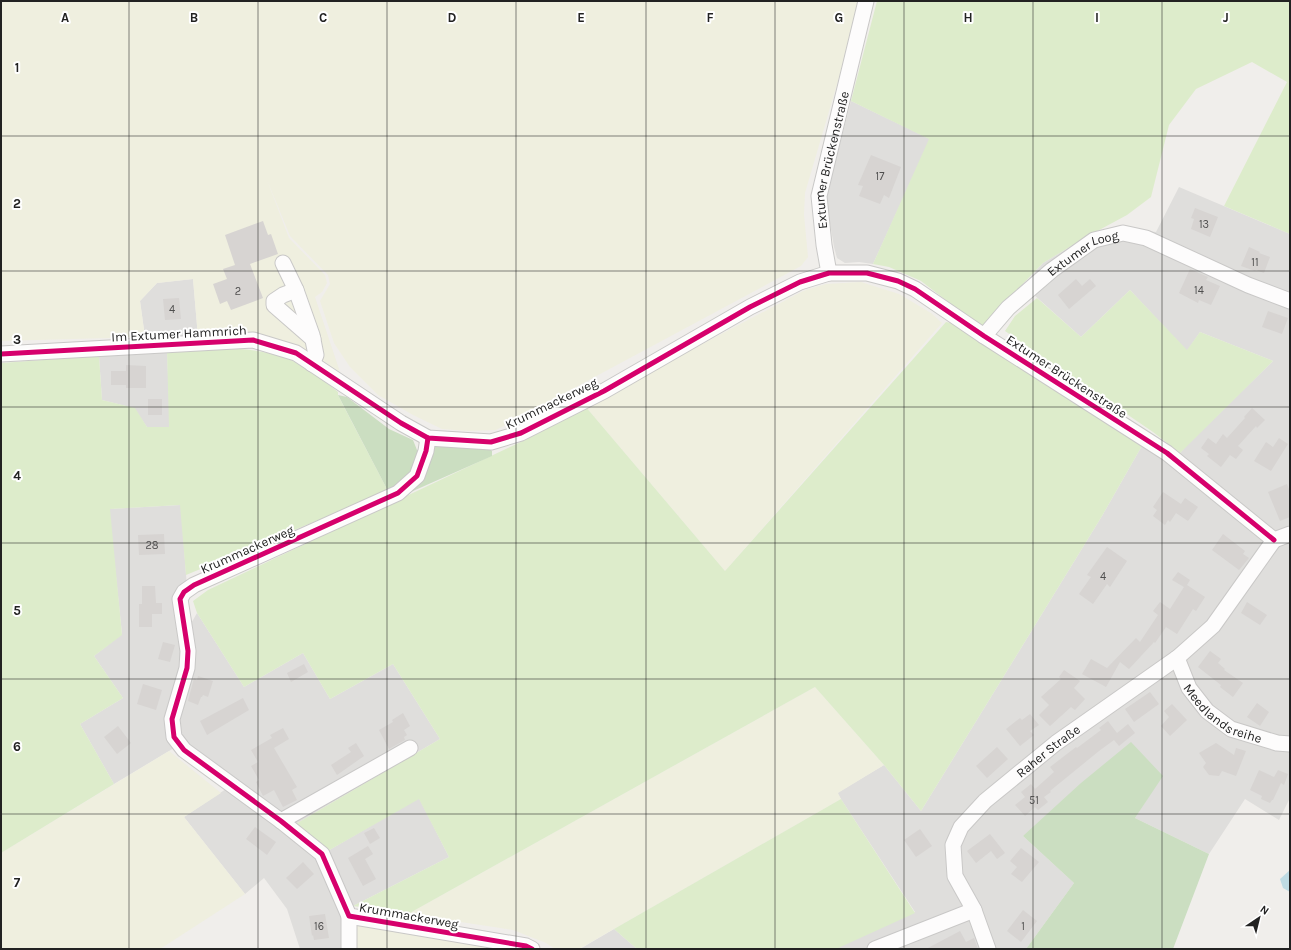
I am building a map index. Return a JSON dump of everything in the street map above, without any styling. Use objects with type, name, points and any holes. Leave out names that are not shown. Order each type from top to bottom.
[{"type":"street","name":"Extumer Brückenstraße","points":[[866,1],[819,196],[824,245],[829,273],[867,273],[898,281],[915,289],[984,336],[1167,453],[1274,540]]},
{"type":"street","name":"Extumer Loog","points":[[984,336],[1008,308],[1052,270],[1094,240],[1123,233],[1146,238],[1248,285],[1290,300]]},
{"type":"street","points":[[283,263],[296,290],[313,340],[316,355],[312,364]]},
{"type":"street","name":"Krummackerweg","points":[[349,949],[349,916],[322,854],[281,821],[184,750],[174,737],[172,720],[187,668],[188,651],[180,599],[184,592],[194,585],[398,493],[417,476],[426,451],[428,438],[490,442],[521,433],[604,391],[750,307],[800,282],[829,273]]},
{"type":"street","points":[[296,290],[283,294],[274,301],[274,306],[313,340]]},
{"type":"street","name":"Im Extumer Hammrich","points":[[1,354],[253,340],[296,353],[401,423],[428,438]]},
{"type":"street","points":[[1274,540],[1290,534]]},
{"type":"street","name":"Raher Straße","points":[[988,949],[974,910],[955,876],[953,845],[961,827],[985,801],[1056,743],[1177,658],[1213,626],[1274,540]]},
{"type":"street","name":"Meedlandsreihe","points":[[1177,658],[1189,688],[1207,711],[1231,729],[1277,743],[1290,744]]},
{"type":"street","points":[[281,821],[410,748]]},
{"type":"street","points":[[875,949],[974,910]]},
{"type":"street","name":"Krummackerweg","points":[[349,916],[526,946],[532,949]]},
{"type":"shaded area","points":[[851,101],[930,139],[873,264],[859,262],[845,263],[837,258],[826,199]]},
{"type":"shaded area","points":[[1179,187],[1290,234],[1290,800],[1279,820],[1245,799],[1209,854],[1135,818],[1162,776],[1023,836],[1074,883],[1026,949],[833,949],[915,912],[837,793],[884,765],[921,811],[1102,516],[1143,444],[1170,464],[1189,443],[1273,361],[1200,332],[1187,351],[1130,290],[1081,337],[1023,285],[1043,263],[1088,236],[1132,229],[1156,232]]},
{"type":"shaded area","points":[[193,279],[198,337],[145,337],[140,301],[157,283]]},
{"type":"shaded area","points":[[167,351],[170,427],[147,427],[134,408],[102,400],[99,356]]},
{"type":"shaded area","points":[[181,505],[187,588],[184,650],[174,748],[114,784],[80,724],[123,698],[94,656],[122,634],[109,509]]},
{"type":"shaded area","points":[[197,613],[244,687],[303,653],[330,699],[393,664],[440,739],[294,825],[196,753],[184,740],[180,717],[189,627]]},
{"type":"shaded area","points":[[226,789],[317,858],[344,918],[345,949],[300,949],[287,909],[264,878],[245,894],[184,817]]},
{"type":"shaded area","points":[[419,798],[449,857],[353,906],[326,852]]},
{"type":"shaded area","points":[[614,929],[637,949],[580,949]]},
{"type":"green space","points":[[1,1],[858,1],[845,57],[805,193],[804,215],[808,257],[801,266],[496,430],[469,431],[442,429],[413,415],[378,395],[350,367],[334,343],[320,301],[330,284],[328,275],[290,236],[267,180],[289,238],[325,275],[327,283],[322,292],[315,297],[340,372],[303,349],[198,337],[193,279],[157,283],[140,301],[145,337],[1,341]]},
{"type":"green space","points":[[877,1],[1290,1],[1290,234],[1224,206],[1287,82],[1252,62],[1196,89],[1169,125],[1151,197],[1127,215],[1043,263],[982,326],[921,281],[889,267],[873,264],[929,139],[851,101]]},
{"type":"green space","points":[[861,282],[899,294],[931,313],[942,323],[725,571],[585,406],[803,291],[826,284]]},
{"type":"green space","points":[[1130,290],[1187,350],[1200,332],[1273,361],[1180,453],[1153,432],[1005,331],[1015,316],[1037,298],[1081,337]]},
{"type":"green space","points":[[946,322],[956,324],[1143,444],[1102,516],[921,811],[884,765],[815,687],[408,914],[353,906],[449,857],[419,799],[326,852],[294,825],[440,739],[393,664],[330,699],[303,653],[244,687],[197,613],[193,601],[208,590],[531,437],[585,406],[725,571]]},
{"type":"green space","points":[[241,349],[284,357],[300,364],[338,392],[344,407],[388,491],[186,575],[180,505],[110,509],[122,635],[94,656],[123,698],[80,724],[114,784],[1,853],[1,363],[99,356],[102,400],[135,408],[147,427],[169,427],[167,351]]},
{"type":"green space","points":[[338,395],[347,397],[389,429],[413,440],[419,455],[413,471],[401,484],[388,491]]},
{"type":"green space","points":[[433,446],[461,448],[486,446],[492,451],[492,456],[404,495]]},
{"type":"green space","points":[[815,687],[884,765],[838,793],[841,799],[579,949],[555,949],[546,943],[513,930],[408,914]]},
{"type":"green space","points":[[1131,742],[1163,776],[1135,818],[1209,854],[1173,949],[1026,949],[1074,883],[1023,836],[1081,783]]},
{"type":"green space","points":[[169,751],[221,793],[184,817],[245,894],[160,949],[1,949],[1,853]]},
{"type":"green space","points":[[841,799],[915,913],[836,949],[637,949],[614,929]]},
{"type":"green space","points":[[360,923],[511,949],[354,949],[354,927]]},
{"type":"water","points":[[1290,870],[1290,892],[1283,888],[1280,879]]},
{"type":"building","points":[[871,155],[901,167],[889,198],[884,195],[880,204],[859,196],[863,186],[858,185]]},
{"type":"building","points":[[1195,208],[1218,217],[1210,237],[1191,229],[1194,219],[1191,218]]},
{"type":"building","points":[[263,221],[268,235],[271,234],[278,254],[250,264],[263,298],[231,310],[227,301],[220,304],[213,284],[227,279],[223,269],[235,265],[225,235]]},
{"type":"building","points":[[1249,247],[1270,257],[1264,273],[1241,266]]},
{"type":"building","points":[[1190,269],[1208,277],[1206,280],[1220,286],[1211,305],[1199,300],[1198,303],[1179,293]]},
{"type":"building","points":[[1076,279],[1082,286],[1090,279],[1096,286],[1069,309],[1058,295]]},
{"type":"building","points":[[179,298],[181,319],[165,320],[163,299]]},
{"type":"building","points":[[1268,311],[1288,318],[1282,334],[1262,327]]},
{"type":"building","points":[[126,365],[146,366],[146,388],[126,388],[126,385],[111,385],[111,371],[126,371]]},
{"type":"building","points":[[148,399],[162,399],[162,415],[148,415]]},
{"type":"building","points":[[1252,408],[1265,420],[1257,428],[1256,426],[1238,446],[1243,450],[1236,459],[1230,455],[1221,467],[1207,456],[1209,454],[1201,448],[1208,438],[1216,444],[1223,434],[1227,438]]},
{"type":"building","points":[[1279,438],[1288,444],[1271,471],[1254,461],[1266,442],[1273,447]]},
{"type":"building","points":[[1287,484],[1290,492],[1290,517],[1280,521],[1268,492]]},
{"type":"building","points":[[1163,492],[1181,504],[1185,498],[1198,507],[1188,521],[1176,513],[1170,522],[1168,520],[1165,525],[1153,516],[1157,510],[1153,507]]},
{"type":"building","points":[[164,534],[165,554],[139,555],[138,535]]},
{"type":"building","points":[[1223,534],[1245,551],[1243,554],[1249,558],[1239,570],[1212,550]]},
{"type":"building","points":[[1107,547],[1127,561],[1110,587],[1107,584],[1093,604],[1079,594],[1091,577],[1087,575]]},
{"type":"building","points":[[1178,572],[1190,580],[1187,585],[1205,597],[1196,611],[1193,609],[1177,634],[1166,627],[1155,643],[1154,642],[1129,669],[1120,662],[1106,687],[1082,674],[1091,659],[1107,668],[1136,638],[1140,642],[1158,615],[1153,611],[1160,602],[1170,609],[1184,587],[1172,580]]},
{"type":"building","points":[[142,586],[155,586],[156,603],[162,603],[162,614],[152,614],[152,627],[139,627],[139,604],[142,604]]},
{"type":"building","points":[[1247,602],[1267,615],[1260,625],[1241,613]]},
{"type":"building","points":[[163,642],[175,645],[170,662],[158,659]]},
{"type":"building","points":[[1210,651],[1221,659],[1218,663],[1225,669],[1224,670],[1243,683],[1233,697],[1220,687],[1221,685],[1198,667]]},
{"type":"building","points":[[304,664],[308,672],[291,682],[287,673]]},
{"type":"building","points":[[1064,670],[1080,681],[1074,688],[1085,699],[1075,710],[1071,707],[1050,726],[1039,715],[1049,705],[1041,697],[1061,679],[1059,677]]},
{"type":"building","points":[[198,676],[213,681],[208,697],[203,695],[198,705],[188,701],[194,678],[197,680]]},
{"type":"building","points":[[143,684],[162,690],[156,710],[137,704]]},
{"type":"building","points":[[1150,692],[1159,704],[1134,722],[1125,709]]},
{"type":"building","points":[[243,698],[249,710],[207,735],[200,721]]},
{"type":"building","points":[[1257,703],[1269,712],[1260,726],[1247,717]]},
{"type":"building","points":[[1172,704],[1187,720],[1170,736],[1161,726],[1169,717],[1164,711]]},
{"type":"building","points":[[403,713],[410,726],[404,730],[407,735],[404,737],[405,740],[389,749],[379,730],[393,722],[392,720]]},
{"type":"building","points":[[1030,714],[1039,725],[1030,731],[1034,735],[1020,746],[1006,729],[1020,718],[1022,720]]},
{"type":"building","points":[[1108,721],[1117,733],[1128,724],[1135,733],[1119,746],[1114,740],[1099,751],[1044,797],[1048,802],[1038,810],[1035,807],[1025,816],[1015,805],[1025,797],[1021,792],[1031,784],[1035,789],[1054,772],[1050,767],[1101,730],[1099,728]]},
{"type":"building","points":[[118,726],[131,743],[117,754],[104,737]]},
{"type":"building","points":[[283,728],[289,739],[274,748],[297,787],[292,790],[297,800],[283,807],[274,790],[263,796],[256,782],[259,780],[251,766],[258,762],[251,750],[272,738],[270,735]]},
{"type":"building","points":[[356,743],[364,756],[337,775],[331,765],[351,752],[348,748]]},
{"type":"building","points":[[1216,743],[1234,755],[1236,748],[1246,751],[1236,776],[1222,771],[1219,776],[1209,775],[1203,767],[1206,763],[1199,753]]},
{"type":"building","points":[[997,747],[1008,759],[987,778],[976,766]]},
{"type":"building","points":[[1259,770],[1274,777],[1278,770],[1288,774],[1284,785],[1281,783],[1270,803],[1261,799],[1262,796],[1250,790]]},
{"type":"building","points":[[255,827],[276,842],[267,855],[246,839]]},
{"type":"building","points":[[374,828],[380,838],[370,844],[364,833]]},
{"type":"building","points":[[920,829],[932,846],[916,857],[904,840]]},
{"type":"building","points":[[990,834],[1005,853],[997,859],[991,851],[976,863],[967,851]]},
{"type":"building","points":[[368,846],[373,854],[365,859],[376,879],[363,886],[348,858]]},
{"type":"building","points":[[1021,848],[1039,862],[1022,882],[1011,874],[1017,867],[1010,861]]},
{"type":"building","points":[[303,862],[314,874],[297,889],[286,878]]},
{"type":"building","points":[[1023,910],[1037,921],[1021,942],[1007,931]]},
{"type":"building","points":[[325,914],[329,938],[314,940],[309,916]]},
{"type":"building","points":[[960,931],[966,942],[974,938],[978,949],[926,949]]},
{"type":"cycle path","points":[[1,354],[253,340],[296,353],[401,423],[428,438],[491,442],[521,433],[604,391],[750,307],[800,282],[829,273],[867,273],[898,281],[915,289],[984,336],[1167,453],[1274,540]]},
{"type":"cycle path","points":[[428,438],[426,451],[417,476],[398,493],[194,585],[184,592],[180,599],[188,651],[187,668],[172,719],[174,737],[184,750],[281,821],[322,854],[349,916],[526,946],[532,949]]}]
